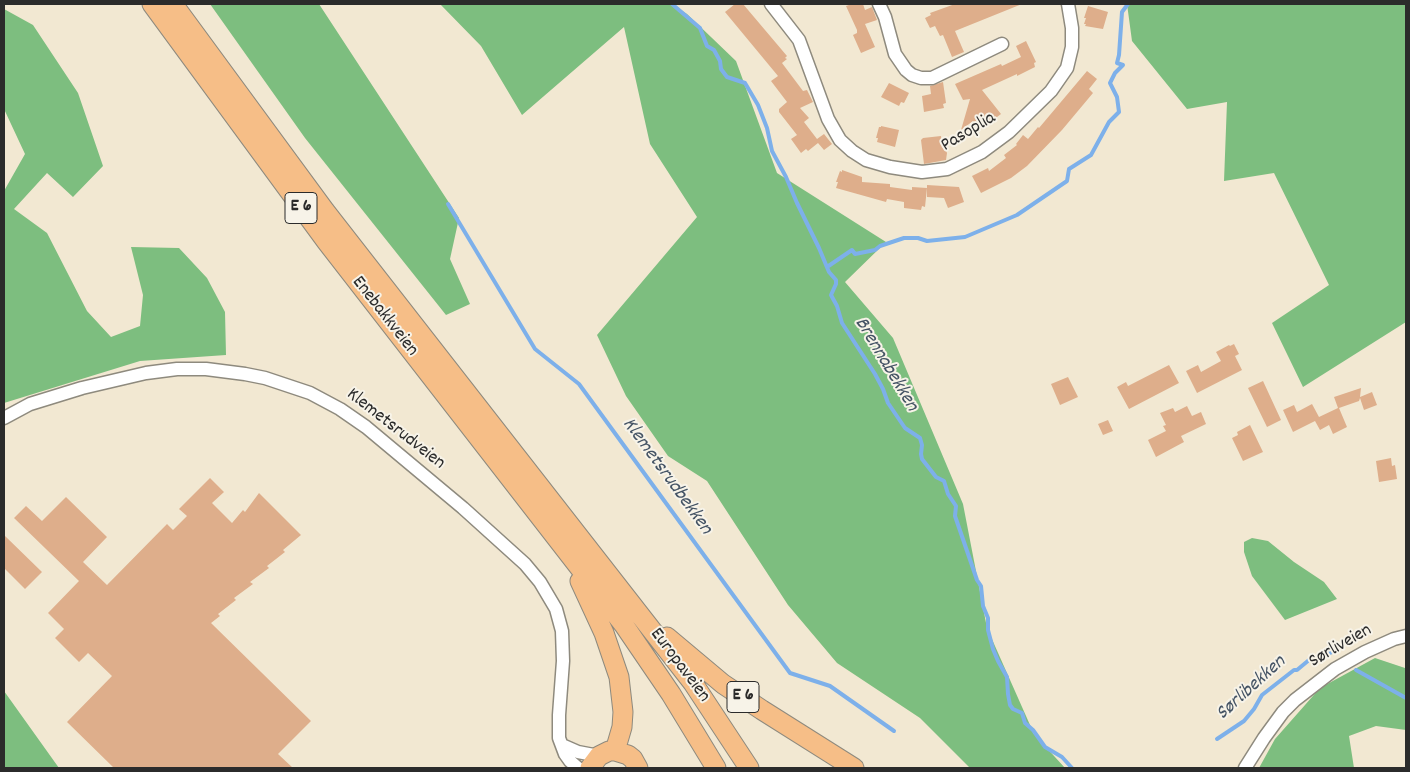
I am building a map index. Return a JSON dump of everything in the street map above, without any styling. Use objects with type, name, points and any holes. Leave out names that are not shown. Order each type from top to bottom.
[{"type":"highway","name":"Enebakkveien","points":[[152,4],[326,241],[624,625]]},
{"type":"highway","name":"Enebakkveien","points":[[173,4],[325,210],[640,614]]},
{"type":"highway","name":"E 6","points":[[564,548],[604,633],[618,677],[623,712],[622,727],[601,758]]},
{"type":"highway","name":"E 6","points":[[640,614],[723,684],[854,768]]},
{"type":"highway","name":"Europaveien","points":[[640,614],[698,691],[750,768]]},
{"type":"highway","name":"Europaveien","points":[[624,625],[671,694],[716,768]]},
{"type":"highway","points":[[601,758],[628,755],[639,767]]},
{"type":"street","name":"Pasoplia","points":[[771,4],[800,40],[828,120],[840,140],[866,160],[890,167],[922,172],[947,169],[989,147],[1020,122],[1051,91],[1067,68],[1072,47],[1072,28],[1068,4]]},
{"type":"street","points":[[879,4],[885,16],[895,54],[906,70],[921,78],[932,78],[1002,44]]},
{"type":"street","name":"Klemetsrudveien","points":[[4,418],[30,404],[82,388],[146,373],[177,369],[206,369],[265,378],[310,393],[340,409],[366,427],[455,501],[525,564],[540,582],[556,609],[562,631],[563,661],[558,728],[565,754],[578,768]]},
{"type":"street","name":"Sørliveien","points":[[1245,768],[1268,732],[1294,700],[1335,669],[1365,652],[1394,639],[1406,636]]},
{"type":"street","points":[[562,746],[601,758]]},
{"type":"green space","points":[[210,4],[319,4],[459,218],[450,259],[470,304],[446,315],[305,138]]},
{"type":"green space","points":[[440,4],[672,4],[687,14],[736,61],[777,173],[886,242],[845,282],[893,338],[963,504],[987,628],[1034,734],[1065,768],[970,768],[920,718],[837,663],[788,605],[707,481],[668,456],[626,396],[597,335],[697,217],[650,144],[624,27],[522,115],[481,46]]},
{"type":"green space","points":[[1127,4],[1406,4],[1406,322],[1303,387],[1272,323],[1329,285],[1274,173],[1224,181],[1227,102],[1187,109],[1132,41]]},
{"type":"green space","points":[[4,9],[33,25],[78,93],[103,166],[73,197],[47,173],[14,209],[47,233],[87,311],[111,337],[140,326],[143,295],[131,247],[179,248],[207,278],[225,312],[226,355],[140,361],[4,403],[4,191],[25,154],[4,109]]},
{"type":"green space","points":[[1252,538],[1268,541],[1294,562],[1324,582],[1337,599],[1285,620],[1252,576],[1244,552],[1244,542]]},
{"type":"green space","points":[[1375,658],[1405,668],[1406,670],[1406,730],[1376,726],[1349,736],[1354,768],[1259,768],[1275,739],[1320,688]]},
{"type":"green space","points":[[4,691],[59,768],[4,768]]},
{"type":"building","points":[[735,4],[743,4],[787,56],[785,58],[787,59],[782,63],[803,91],[807,90],[813,102],[800,108],[809,118],[804,122],[817,139],[824,134],[832,144],[824,150],[818,143],[808,151],[806,149],[801,153],[791,139],[797,135],[779,112],[779,109],[787,102],[771,81],[778,76],[725,12]]},
{"type":"building","points":[[863,4],[865,10],[872,7],[877,20],[865,24],[875,47],[861,53],[853,35],[857,33],[857,30],[846,6]]},
{"type":"building","points":[[955,4],[1022,4],[955,31],[964,52],[952,57],[943,35],[940,36],[935,26],[930,28],[925,18],[931,15],[930,13]]},
{"type":"building","points":[[1088,6],[1108,12],[1103,29],[1085,26],[1086,18],[1084,18]]},
{"type":"building","points":[[1026,41],[1036,62],[1034,63],[1035,67],[982,90],[1001,114],[981,129],[973,121],[961,130],[970,99],[963,100],[955,84],[1021,57],[1016,46]]},
{"type":"building","points":[[1087,71],[1097,79],[1089,89],[1093,93],[1062,130],[1027,166],[1011,178],[981,193],[972,176],[988,168],[989,171],[1006,158],[1004,155],[1017,145],[1023,135],[1028,139]]},
{"type":"building","points":[[943,82],[946,103],[943,104],[944,108],[924,112],[922,96],[931,94],[930,86]]},
{"type":"building","points":[[889,83],[909,93],[904,103],[901,102],[899,106],[881,97]]},
{"type":"building","points":[[881,126],[899,130],[895,147],[877,142],[878,138],[876,138]]},
{"type":"building","points":[[941,136],[942,146],[944,146],[947,153],[946,160],[924,164],[921,140],[923,138]]},
{"type":"building","points":[[842,170],[862,177],[862,182],[890,184],[890,187],[912,190],[912,187],[927,188],[925,207],[922,206],[921,210],[904,208],[904,202],[887,199],[886,202],[836,188],[838,182],[836,182]]},
{"type":"building","points":[[927,185],[959,187],[964,202],[948,208],[944,198],[927,197]]},
{"type":"building","points":[[1234,344],[1239,354],[1235,356],[1242,370],[1197,393],[1186,371],[1198,365],[1201,372],[1221,361],[1216,352]]},
{"type":"building","points":[[1169,365],[1179,383],[1129,409],[1117,387],[1126,382],[1128,386]]},
{"type":"building","points":[[1068,377],[1078,397],[1060,405],[1051,384]]},
{"type":"building","points":[[1263,381],[1281,420],[1267,427],[1248,388]]},
{"type":"building","points":[[1361,388],[1360,397],[1372,392],[1377,405],[1364,410],[1360,398],[1359,401],[1339,408],[1347,427],[1333,434],[1329,425],[1320,430],[1315,421],[1293,432],[1283,410],[1294,405],[1297,412],[1312,404],[1319,417],[1338,408],[1334,397]]},
{"type":"building","points":[[1187,406],[1192,416],[1201,412],[1206,424],[1181,436],[1184,442],[1156,457],[1148,440],[1166,431],[1163,426],[1166,425],[1160,413],[1173,408],[1175,412]]},
{"type":"building","points":[[1108,420],[1113,431],[1103,435],[1098,424]]},
{"type":"building","points":[[1250,425],[1263,452],[1243,461],[1232,438],[1238,435],[1237,432]]},
{"type":"building","points":[[1391,458],[1392,466],[1395,465],[1397,479],[1379,482],[1376,461]]},
{"type":"building","points":[[210,478],[224,492],[212,503],[232,523],[243,510],[245,512],[259,493],[301,535],[283,550],[285,552],[267,566],[269,568],[250,582],[253,584],[234,598],[236,600],[218,614],[220,616],[211,623],[311,721],[278,754],[293,768],[114,768],[67,722],[112,676],[88,653],[79,662],[55,638],[64,629],[48,613],[79,581],[14,518],[26,506],[42,521],[66,497],[107,537],[83,562],[107,585],[167,524],[173,530],[187,516],[179,509]]},
{"type":"building","points":[[4,535],[42,572],[25,589],[4,568]]},
{"type":"waterway","name":"Brennabekken","points":[[672,4],[700,28],[707,46],[714,50],[720,61],[721,69],[727,77],[745,83],[758,105],[767,128],[772,151],[786,177],[829,272],[836,280],[831,295],[837,306],[842,323],[875,374],[888,403],[905,428],[920,438],[922,459],[936,477],[944,481],[948,494],[956,506],[955,516],[977,580],[981,586],[983,606],[988,618],[988,630],[993,649],[1007,677],[1010,705],[1013,709],[1022,713],[1025,723],[1033,730],[1045,747],[1062,757],[1072,768]]},
{"type":"waterway","points":[[827,267],[852,250],[855,254],[875,250],[880,246],[904,238],[918,238],[927,241],[965,237],[1017,215],[1067,181],[1069,169],[1091,155],[1109,122],[1119,112],[1117,97],[1110,83],[1115,73],[1123,65],[1117,63],[1122,12],[1128,4]]},
{"type":"waterway","name":"Klemetsrudbekken","points":[[448,204],[535,349],[579,384],[790,673],[830,686],[894,731]]},
{"type":"waterway","name":"Sørlibekken","points":[[1217,739],[1244,721],[1262,695],[1294,670],[1297,670],[1309,660],[1335,651]]},
{"type":"waterway","name":"Sørlibekken","points":[[1356,670],[1406,698]]}]
